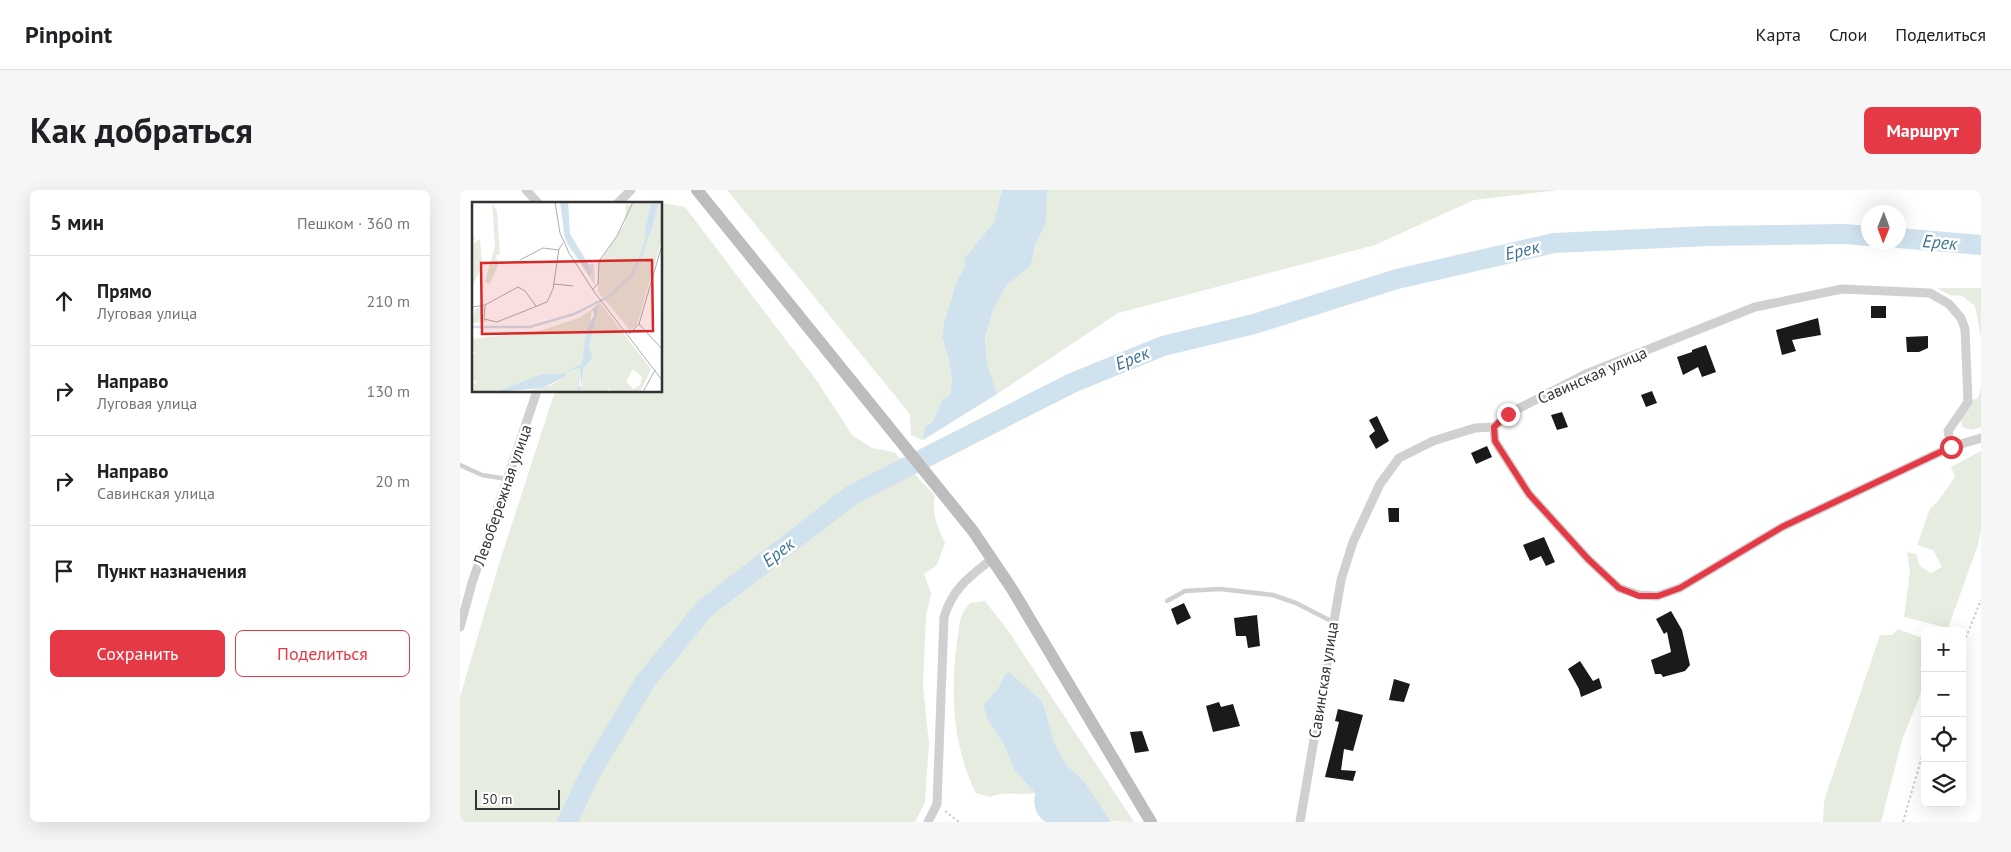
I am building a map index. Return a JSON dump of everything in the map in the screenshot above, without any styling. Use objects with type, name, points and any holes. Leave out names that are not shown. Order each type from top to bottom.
[{"type":"street","points":[[526,190],[537,202]]},
{"type":"street","points":[[619,202],[632,190]]},
{"type":"street","points":[[697,190],[951,502],[992,558],[1151,822]]},
{"type":"street","name":"Савинская улица","points":[[1300,822],[1341,580],[1352,542],[1380,484],[1399,458],[1433,441],[1475,428],[1494,427],[1508,414],[1586,374],[1755,307],[1842,289],[1930,293],[1949,304],[1961,318],[1965,330],[1968,402],[1948,431],[1951,447]]},
{"type":"street","name":"Левобережная улица","points":[[460,627],[472,583],[537,392]]},
{"type":"street","points":[[1494,427],[1495,441],[1529,494],[1588,559],[1619,588],[1639,596],[1658,596],[1680,588],[1782,527],[1951,447],[1981,438]]},
{"type":"street","points":[[928,822],[937,804],[944,617],[962,582],[992,558]]},
{"type":"lane","points":[[460,465],[482,475],[507,479]]},
{"type":"lane","points":[[1167,601],[1185,590],[1220,588],[1272,595],[1296,603],[1333,622]]},
{"type":"path","points":[[1966,637],[1981,600]]},
{"type":"path","points":[[1903,822],[1921,760]]},
{"type":"path","points":[[937,804],[958,822]]},
{"type":"shaded area","points":[[727,190],[1002,190],[994,222],[964,259],[965,266],[956,283],[944,323],[942,338],[948,356],[952,380],[950,395],[943,399],[933,421],[925,427],[923,440],[911,435],[910,414]]},
{"type":"shaded area","points":[[1047,190],[1559,190],[1474,200],[1375,245],[1118,313],[997,394],[987,363],[985,340],[993,310],[1006,285],[1031,265],[1047,199]]},
{"type":"shaded area","points":[[662,203],[685,207],[817,381],[852,435],[872,448],[894,452],[935,496],[935,514],[945,543],[937,565],[924,574],[931,593],[926,616],[923,686],[929,743],[925,802],[915,822],[460,822],[460,697],[498,567],[555,392],[662,392]]},
{"type":"shaded area","points":[[1937,288],[1981,288],[1981,337],[1975,306],[1962,296],[1950,295]]},
{"type":"shaded area","points":[[1981,387],[1981,427],[1971,430],[1962,427],[1961,418],[1970,401],[1978,398]]},
{"type":"shaded area","points":[[1981,451],[1981,530],[1978,545],[1948,627],[1944,627],[1904,617],[1910,572],[1907,552],[1916,554],[1920,566],[1931,573],[1942,567],[1933,550],[1917,545],[1930,509],[1939,500],[1955,477],[1951,467]]},
{"type":"shaded area","points":[[985,601],[1009,632],[1134,822],[1109,821],[1084,781],[1066,765],[1054,742],[1043,702],[1009,673],[1005,675],[997,690],[985,704],[986,717],[1004,745],[1015,771],[1035,793],[1007,793],[990,797],[976,793],[962,757],[958,738],[955,719],[954,680],[961,617],[970,603]]},
{"type":"shaded area","points":[[1898,629],[1921,638],[1921,693],[1902,740],[1881,822],[1823,822],[1824,801],[1880,635],[1892,635]]},
{"type":"water","points":[[1002,190],[1047,190],[1046,222],[1036,243],[1031,265],[1006,286],[993,310],[985,339],[987,363],[997,394],[923,440],[925,427],[933,421],[943,399],[950,395],[952,380],[948,356],[942,338],[944,323],[956,283],[965,266],[964,259],[994,222]]},
{"type":"water","points":[[1009,672],[1043,702],[1054,742],[1066,765],[1084,781],[1111,822],[1046,822],[1039,816],[1034,801],[1035,793],[1015,771],[1004,745],[986,717],[984,704],[997,690],[1005,675]]},
{"type":"building","points":[[1871,306],[1886,306],[1886,318],[1871,318]]},
{"type":"building","points":[[1818,318],[1821,335],[1792,340],[1796,351],[1782,355],[1776,330]]},
{"type":"building","points":[[1928,336],[1928,348],[1919,352],[1907,352],[1906,337]]},
{"type":"building","points":[[1706,345],[1716,372],[1702,377],[1698,367],[1683,375],[1677,357]]},
{"type":"building","points":[[1652,391],[1657,403],[1646,407],[1641,395]]},
{"type":"building","points":[[1562,412],[1568,427],[1557,430],[1551,415]]},
{"type":"building","points":[[1377,416],[1389,441],[1376,449],[1369,436],[1375,431],[1369,420]]},
{"type":"building","points":[[1487,446],[1492,457],[1476,464],[1471,453]]},
{"type":"building","points":[[1388,508],[1399,508],[1399,522],[1389,522]]},
{"type":"building","points":[[1544,537],[1555,562],[1546,566],[1541,556],[1530,561],[1523,545]]},
{"type":"building","points":[[1184,603],[1191,618],[1177,625],[1171,609]]},
{"type":"building","points":[[1671,611],[1682,630],[1690,665],[1685,671],[1663,677],[1661,674],[1655,674],[1651,660],[1671,652],[1667,632],[1664,634],[1656,619]]},
{"type":"building","points":[[1257,615],[1260,646],[1248,648],[1246,636],[1236,636],[1234,618]]},
{"type":"building","points":[[1580,661],[1593,681],[1599,678],[1602,688],[1581,697],[1579,689],[1568,669]]},
{"type":"building","points":[[1394,679],[1410,684],[1404,702],[1389,700]]},
{"type":"building","points":[[1219,702],[1221,707],[1233,704],[1240,726],[1213,732],[1206,706]]},
{"type":"building","points":[[1338,709],[1363,715],[1353,751],[1344,749],[1341,770],[1356,771],[1353,781],[1325,777],[1339,722],[1335,721]]},
{"type":"building","points":[[1142,731],[1149,751],[1135,753],[1130,732]]},
{"type":"waterway","name":"Ерек","points":[[567,822],[591,772],[645,682],[704,609],[852,495],[1072,383],[1163,346],[1254,324],[1397,279],[1554,243],[1708,236],[1861,235]]},
{"type":"waterway","name":"Ерек","points":[[1906,239],[1981,245]]},
{"type":"route","points":[[1508,414],[1494,427],[1495,441],[1529,494],[1588,559],[1619,588],[1639,596],[1658,596],[1680,588],[1782,527],[1951,447]]}]
